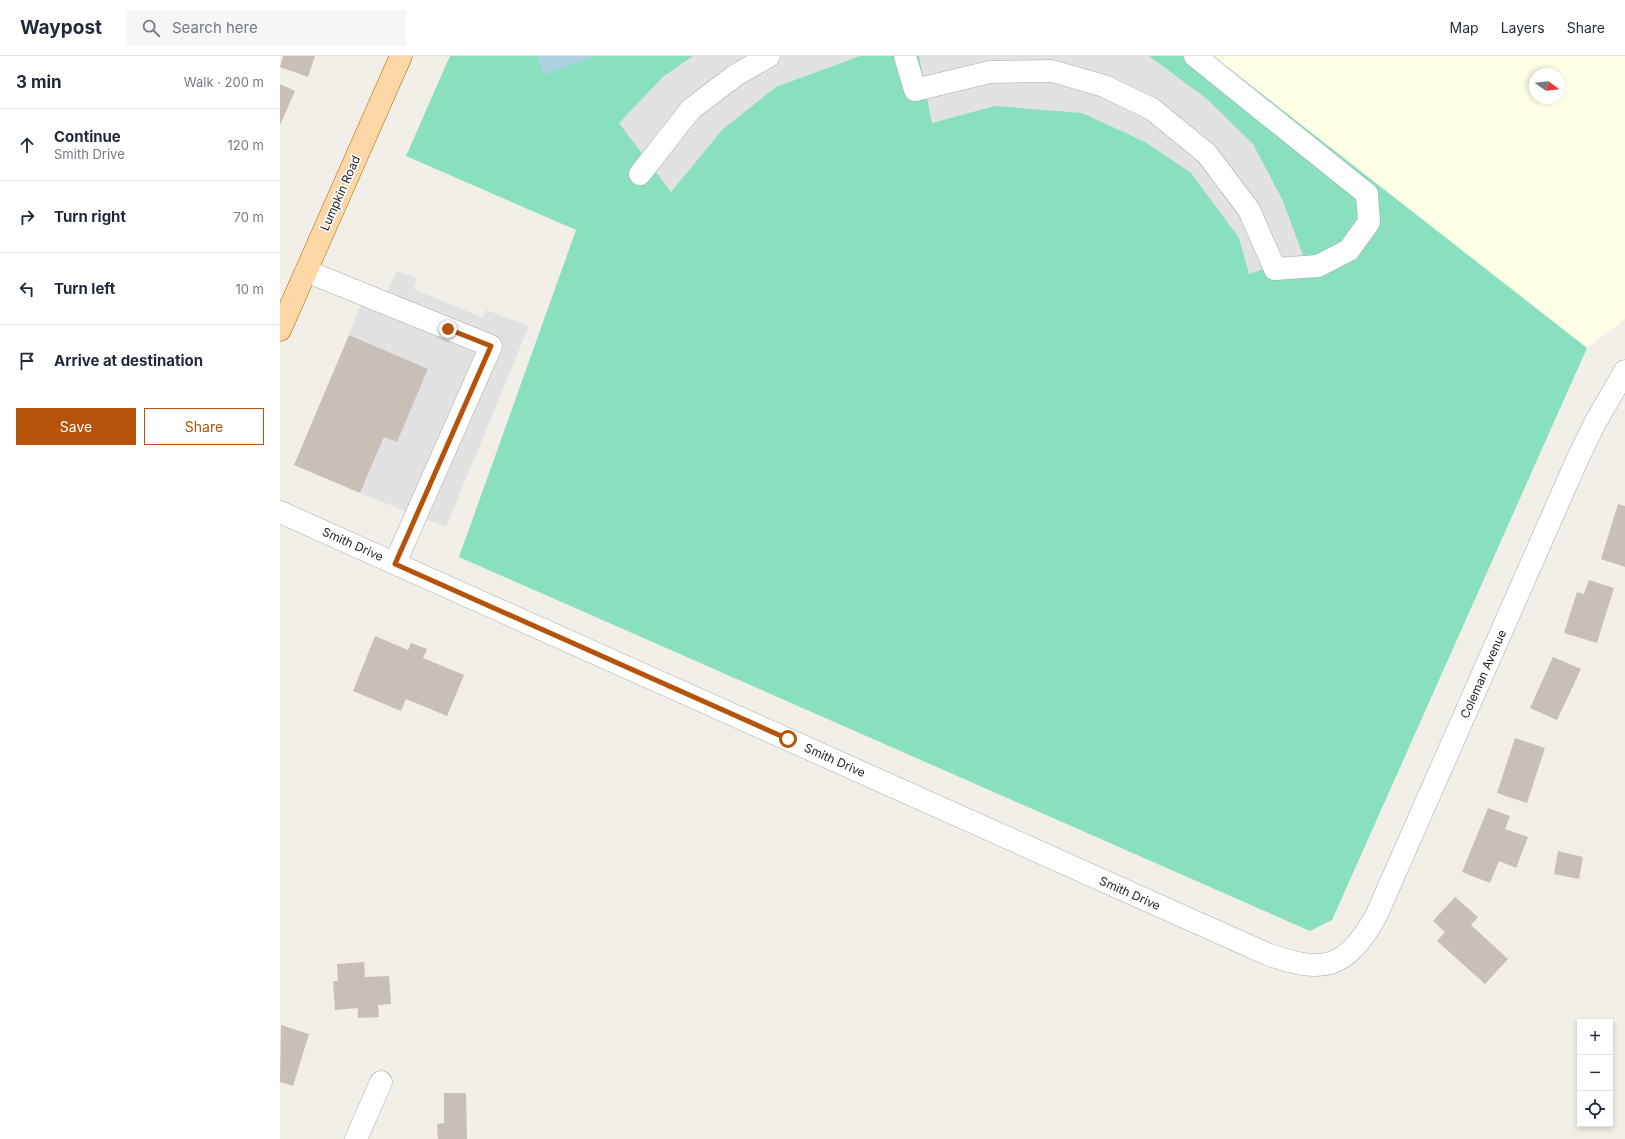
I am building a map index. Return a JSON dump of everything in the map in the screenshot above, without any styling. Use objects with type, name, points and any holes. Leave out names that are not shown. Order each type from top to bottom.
[{"type":"main road","name":"Lumpkin Road","points":[[280,330],[401,56]]},
{"type":"street","points":[[640,174],[691,109],[736,75],[769,56]]},
{"type":"street","points":[[905,56],[915,90],[990,72],[1052,71],[1104,86],[1152,109],[1207,154],[1249,210],[1275,269],[1318,266],[1349,250],[1369,222],[1367,194],[1195,56]]},
{"type":"street","points":[[306,271],[491,346],[395,564]]},
{"type":"street","name":"Coleman Avenue","points":[[1327,964],[1342,958],[1355,948],[1376,916],[1577,460],[1595,423],[1625,371]]},
{"type":"street","name":"Smith Drive","points":[[280,512],[1267,954],[1292,963],[1312,966],[1327,964]]},
{"type":"street","points":[[356,1139],[381,1082]]},
{"type":"shaded area","points":[[693,56],[860,56],[776,87],[723,129],[671,192],[619,123],[664,76]]},
{"type":"shaded area","points":[[919,56],[1149,56],[1207,99],[1253,144],[1282,199],[1303,255],[1249,274],[1239,238],[1191,173],[1145,142],[1082,113],[995,106],[932,123]]},
{"type":"shaded area","points":[[1214,56],[1625,56],[1625,319],[1587,348]]},
{"type":"shaded area","points":[[397,271],[417,278],[414,289],[483,318],[486,310],[529,326],[446,527],[360,493],[384,437],[397,442],[428,369],[349,335],[367,288],[385,295]]},
{"type":"green space","points":[[450,56],[1213,56],[1587,348],[1332,920],[1310,931],[459,557],[576,230],[406,156]]},
{"type":"water","points":[[537,56],[595,56],[544,75]]},
{"type":"building","points":[[283,56],[315,56],[308,77],[280,67]]},
{"type":"building","points":[[280,84],[295,91],[280,125]]},
{"type":"building","points":[[349,335],[428,369],[397,442],[384,437],[360,493],[294,465]]},
{"type":"building","points":[[1618,504],[1625,506],[1625,567],[1601,559]]},
{"type":"building","points":[[1589,580],[1614,588],[1597,643],[1564,633],[1577,592],[1584,594]]},
{"type":"building","points":[[375,636],[408,650],[411,643],[427,649],[423,658],[464,675],[447,716],[406,699],[401,711],[353,691]]},
{"type":"building","points":[[1553,657],[1581,669],[1557,720],[1530,708]]},
{"type":"building","points":[[1515,738],[1545,748],[1527,803],[1497,793]]},
{"type":"building","points":[[1488,808],[1510,816],[1505,829],[1528,837],[1516,868],[1499,861],[1490,883],[1462,872]]},
{"type":"building","points":[[1558,851],[1583,857],[1579,879],[1554,874]]},
{"type":"building","points":[[1455,897],[1478,917],[1471,925],[1508,959],[1485,984],[1437,941],[1445,932],[1433,921]]},
{"type":"building","points":[[364,962],[365,977],[389,976],[391,1004],[378,1005],[379,1017],[358,1018],[358,1008],[335,1010],[333,981],[338,981],[337,964]]},
{"type":"building","points":[[281,1025],[309,1034],[293,1086],[280,1082]]},
{"type":"building","points":[[444,1093],[466,1093],[467,1139],[438,1139],[437,1124],[444,1123]]},
{"type":"route","points":[[448,329],[491,346],[395,564],[788,739]]}]
